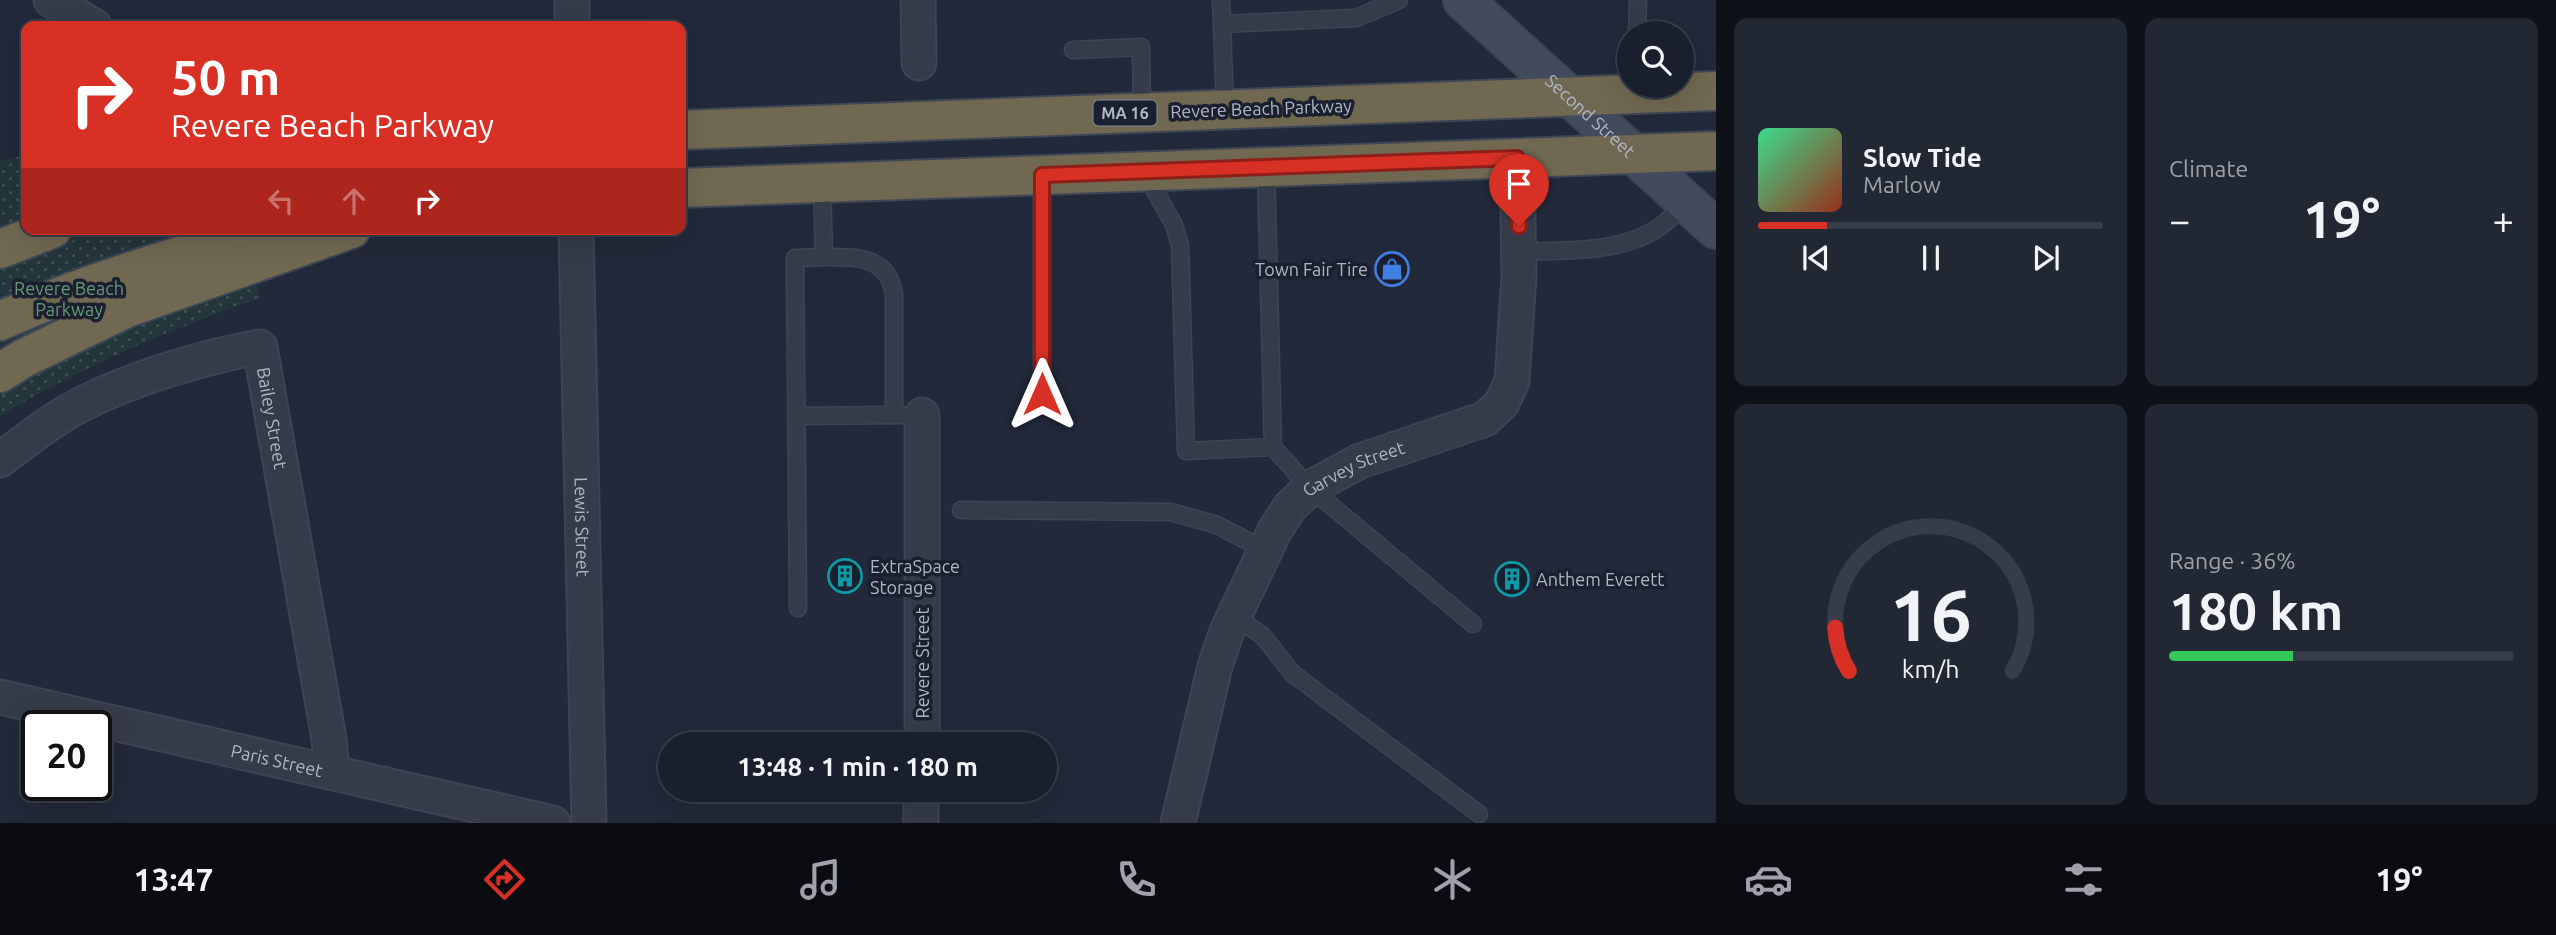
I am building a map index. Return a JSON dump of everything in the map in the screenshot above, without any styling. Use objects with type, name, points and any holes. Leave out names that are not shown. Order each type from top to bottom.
[{"type":"highway","name":"Revere Beach Parkway","points":[[1694,91],[1716,91]]},
{"type":"highway","name":"Revere Beach Parkway","points":[[686,130],[1569,96],[1617,92]]},
{"type":"highway","points":[[686,188],[1716,151]]},
{"type":"highway","points":[[0,248],[36,235]]},
{"type":"highway","points":[[0,321],[148,265],[259,235]]},
{"type":"highway","points":[[0,373],[24,358],[127,308],[334,235]]},
{"type":"main road","name":"Second Street","points":[[1463,0],[1716,229]]},
{"type":"street","points":[[51,0],[86,21]]},
{"type":"street","points":[[572,0],[572,21]]},
{"type":"street","points":[[918,0],[919,63]]},
{"type":"street","name":"Garvey Street","points":[[1178,823],[1215,666],[1234,615],[1265,550],[1290,507],[1310,488],[1360,461],[1474,424],[1503,404],[1512,381],[1519,251],[1517,158]]},
{"type":"street","name":"Lewis Street","points":[[576,235],[589,823]]},
{"type":"street","name":"Bailey Street","points":[[0,460],[62,415],[100,396],[208,358],[260,347],[329,739],[329,772]]},
{"type":"street","name":"Revere Street","points":[[908,415],[921,732]]},
{"type":"street","name":"Paris Street","points":[[0,697],[553,823]]},
{"type":"street","points":[[921,802],[921,823]]},
{"type":"lane","points":[[1221,0],[1225,109]]},
{"type":"lane","points":[[1222,24],[1356,18],[1399,0]]},
{"type":"lane","points":[[1637,21],[1638,0]]},
{"type":"lane","points":[[1073,50],[1140,47],[1142,112]]},
{"type":"lane","points":[[1266,167],[1273,447],[1310,488],[1473,624]]},
{"type":"lane","points":[[1144,172],[1174,225],[1181,245],[1186,451],[1273,447]]},
{"type":"lane","points":[[1042,175],[1042,394]]},
{"type":"lane","points":[[822,182],[824,257]]},
{"type":"lane","points":[[1519,251],[1594,248],[1630,241],[1656,230],[1685,201]]},
{"type":"lane","points":[[796,416],[908,415],[890,278],[884,270],[863,259],[795,258],[796,416],[798,608]]},
{"type":"lane","points":[[961,510],[1171,512],[1209,522],[1265,550]]},
{"type":"lane","points":[[1234,615],[1263,636],[1292,673],[1479,814]]},
{"type":"green space","name":"Revere Beach Parkway","points":[[21,157],[21,235],[236,235],[261,298],[128,350],[63,381],[0,416],[0,160]]},
{"type":"place","name":"Town Fair Tire","points":[[1392,269]]},
{"type":"place","name":"ExtraSpace Storage","points":[[845,576]]},
{"type":"place","name":"Anthem Everett","points":[[1512,579]]},
{"type":"route","points":[[1042,394],[1042,175],[1517,158],[1519,226]]}]
